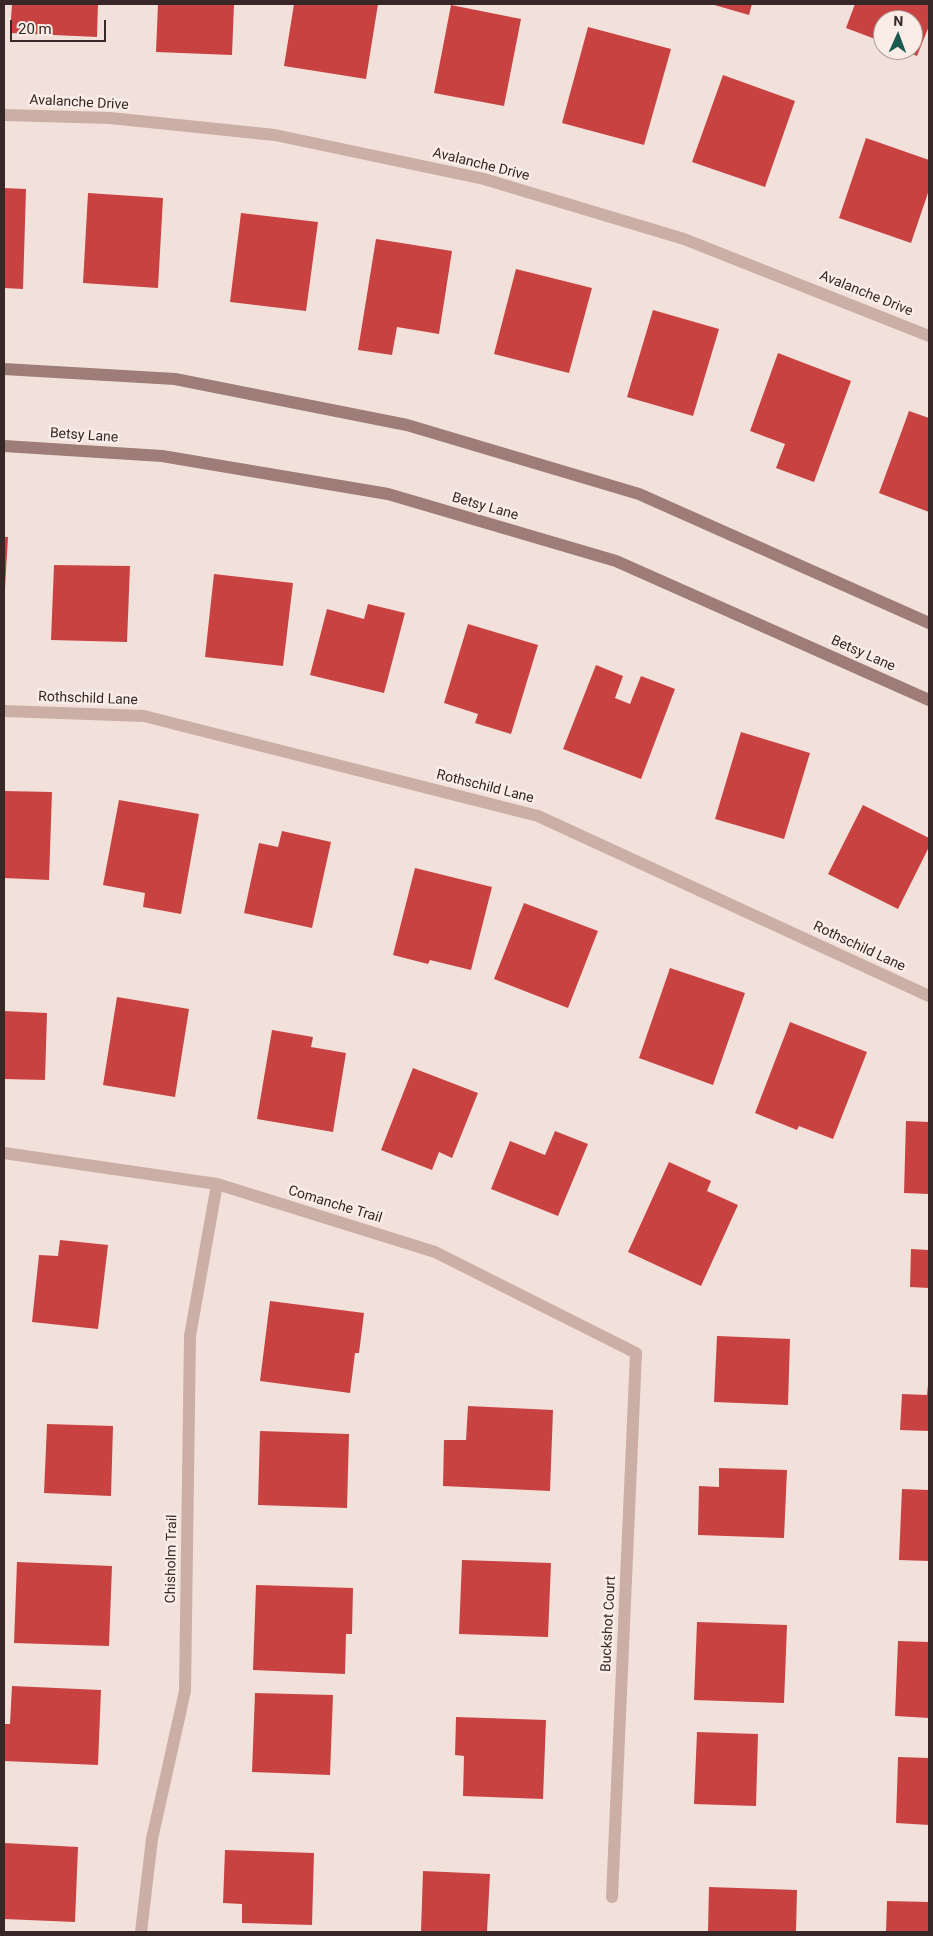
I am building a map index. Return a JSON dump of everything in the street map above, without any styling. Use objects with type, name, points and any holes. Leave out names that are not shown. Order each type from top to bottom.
[{"type":"main road","points":[[4,369],[175,379],[407,425],[639,494],[929,624]]},
{"type":"main road","name":"Betsy Lane","points":[[4,446],[162,456],[388,494],[616,561],[929,700]]},
{"type":"street","name":"Avalanche Drive","points":[[4,115],[110,118],[275,135],[484,179],[684,239],[929,336]]},
{"type":"street","name":"Rothschild Lane","points":[[4,711],[144,716],[538,816],[929,996]]},
{"type":"street","name":"Comanche Trail","points":[[4,1153],[217,1184],[435,1252],[636,1353]]},
{"type":"street","name":"Chisholm Trail","points":[[141,1932],[152,1839],[185,1691],[190,1336],[217,1184]]},
{"type":"street","name":"Buckshot Court","points":[[612,1897],[636,1353]]},
{"type":"building","points":[[12,4],[98,4],[97,37],[10,33]]},
{"type":"building","points":[[158,4],[234,4],[232,55],[156,52]]},
{"type":"building","points":[[294,4],[378,4],[366,79],[284,66]]},
{"type":"building","points":[[711,4],[752,4],[749,15]]},
{"type":"building","points":[[855,4],[929,4],[929,26],[923,41],[923,10],[873,10],[873,38],[846,28]]},
{"type":"building","points":[[451,5],[521,19],[504,106],[434,93]]},
{"type":"building","points":[[588,27],[671,49],[644,145],[562,123]]},
{"type":"building","points":[[723,75],[795,101],[765,187],[692,162]]},
{"type":"building","points":[[866,138],[929,160],[929,190],[911,243],[839,218]]},
{"type":"building","points":[[4,188],[26,189],[23,289],[4,288]]},
{"type":"building","points":[[88,193],[163,198],[158,288],[83,283]]},
{"type":"building","points":[[241,213],[318,222],[306,311],[230,302]]},
{"type":"building","points":[[376,239],[452,251],[439,334],[397,327],[392,355],[358,350]]},
{"type":"building","points":[[516,269],[592,288],[569,373],[494,354]]},
{"type":"building","points":[[653,310],[719,329],[693,416],[627,397]]},
{"type":"building","points":[[778,353],[851,381],[814,482],[776,468],[785,444],[750,431]]},
{"type":"building","points":[[909,411],[929,418],[929,512],[879,493]]},
{"type":"building","points":[[4,537],[8,537],[5,588],[4,588]]},
{"type":"building","points":[[54,565],[130,566],[127,642],[51,640]]},
{"type":"building","points":[[214,574],[293,583],[283,666],[205,657]]},
{"type":"building","points":[[368,604],[405,613],[384,693],[310,675],[327,609],[364,619]]},
{"type":"building","points":[[468,624],[538,645],[511,734],[475,723],[478,714],[444,703]]},
{"type":"building","points":[[596,665],[623,676],[615,698],[630,704],[641,676],[675,689],[641,779],[563,749]]},
{"type":"building","points":[[741,732],[810,753],[784,839],[715,819]]},
{"type":"building","points":[[4,791],[52,792],[49,880],[4,878]]},
{"type":"building","points":[[119,800],[199,814],[181,914],[143,907],[145,893],[103,885]]},
{"type":"building","points":[[863,805],[929,838],[929,847],[898,909],[828,874]]},
{"type":"building","points":[[282,831],[331,842],[312,928],[244,913],[259,843],[278,847]]},
{"type":"building","points":[[415,868],[492,887],[471,970],[430,960],[428,964],[393,955]]},
{"type":"building","points":[[524,903],[598,931],[568,1008],[494,979]]},
{"type":"building","points":[[670,968],[745,993],[713,1085],[639,1058]]},
{"type":"building","points":[[117,997],[189,1009],[175,1097],[103,1085]]},
{"type":"building","points":[[4,1011],[47,1013],[45,1080],[4,1079]]},
{"type":"building","points":[[790,1022],[867,1052],[833,1139],[799,1126],[797,1130],[755,1113]]},
{"type":"building","points":[[272,1030],[313,1037],[311,1047],[346,1053],[333,1132],[257,1119]]},
{"type":"building","points":[[413,1068],[478,1093],[452,1158],[439,1152],[432,1170],[381,1150]]},
{"type":"building","points":[[906,1121],[929,1122],[929,1194],[904,1193]]},
{"type":"building","points":[[555,1131],[588,1144],[558,1216],[491,1189],[510,1141],[545,1155]]},
{"type":"building","points":[[669,1162],[711,1181],[707,1191],[738,1205],[701,1286],[628,1252]]},
{"type":"building","points":[[60,1240],[108,1245],[98,1329],[32,1322],[39,1255],[58,1256]]},
{"type":"building","points":[[911,1249],[929,1250],[929,1288],[910,1287]]},
{"type":"building","points":[[270,1301],[364,1313],[359,1353],[355,1353],[350,1393],[260,1381]]},
{"type":"building","points":[[717,1336],[790,1339],[788,1405],[714,1402]]},
{"type":"building","points":[[928,1385],[929,1431],[900,1430],[902,1394],[927,1395]]},
{"type":"building","points":[[468,1406],[553,1410],[550,1491],[443,1486],[444,1440],[466,1440]]},
{"type":"building","points":[[47,1424],[113,1426],[111,1496],[44,1493]]},
{"type":"building","points":[[260,1431],[349,1434],[347,1508],[258,1505]]},
{"type":"building","points":[[719,1468],[787,1470],[784,1538],[698,1535],[699,1486],[719,1487]]},
{"type":"building","points":[[902,1489],[929,1490],[929,1561],[899,1560]]},
{"type":"building","points":[[462,1560],[551,1563],[548,1637],[459,1634]]},
{"type":"building","points":[[17,1562],[112,1566],[109,1646],[14,1643]]},
{"type":"building","points":[[256,1585],[353,1588],[352,1634],[346,1634],[345,1674],[253,1670]]},
{"type":"building","points":[[697,1622],[787,1625],[784,1703],[694,1700]]},
{"type":"building","points":[[898,1641],[929,1642],[929,1718],[895,1716]]},
{"type":"building","points":[[12,1686],[101,1690],[98,1765],[4,1761],[4,1724],[10,1724]]},
{"type":"building","points":[[255,1693],[333,1695],[330,1775],[252,1772]]},
{"type":"building","points":[[456,1717],[546,1720],[543,1799],[463,1796],[464,1756],[455,1755]]},
{"type":"building","points":[[697,1732],[758,1734],[756,1806],[694,1804]]},
{"type":"building","points":[[898,1757],[929,1758],[929,1825],[896,1823]]},
{"type":"building","points":[[4,1843],[78,1847],[75,1922],[4,1919]]},
{"type":"building","points":[[225,1850],[314,1853],[312,1925],[242,1923],[242,1904],[223,1903]]},
{"type":"building","points":[[423,1871],[490,1874],[487,1932],[421,1932]]},
{"type":"building","points":[[709,1887],[797,1890],[796,1932],[708,1932]]},
{"type":"building","points":[[887,1901],[929,1902],[929,1932],[886,1932]]}]
